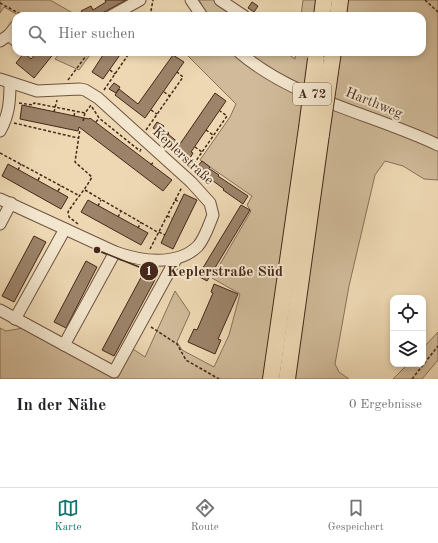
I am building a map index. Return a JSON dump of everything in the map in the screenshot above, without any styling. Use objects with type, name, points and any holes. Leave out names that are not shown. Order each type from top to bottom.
[{"type":"highway","points":[[322,12],[324,0]]},
{"type":"highway","points":[[338,12],[340,0]]},
{"type":"highway","name":"A 72","points":[[287,379],[314,131],[317,56]]},
{"type":"highway","name":"A 72","points":[[271,379],[314,131],[332,58]]},
{"type":"street","points":[[118,12],[140,0]]},
{"type":"street","points":[[191,0],[199,12]]},
{"type":"street","points":[[220,0],[238,12]]},
{"type":"street","name":"Harthweg","points":[[244,56],[265,71],[296,87],[438,144]]},
{"type":"street","name":"Keplerstraße","points":[[0,199],[115,252],[132,259],[145,260],[176,259],[184,256],[198,245],[213,215],[210,203],[186,177],[142,144],[94,99],[80,89],[37,92],[5,81]]},
{"type":"street","name":"Keplerstraße","points":[[3,126],[10,102],[5,81]]},
{"type":"street","points":[[0,224],[11,203]]},
{"type":"street","points":[[15,319],[65,229]]},
{"type":"street","points":[[64,346],[115,252]]},
{"type":"street","points":[[0,310],[114,372],[176,259]]},
{"type":"path","points":[[151,12],[153,0]]},
{"type":"path","points":[[425,0],[438,12]]},
{"type":"path","points":[[0,4],[16,12]]},
{"type":"path","points":[[62,90],[86,56]]},
{"type":"path","points":[[83,120],[85,113],[94,99],[115,74],[127,56]]},
{"type":"path","points":[[110,70],[115,74]]},
{"type":"path","points":[[138,154],[157,114],[183,77],[177,72]]},
{"type":"path","points":[[164,92],[170,96]]},
{"type":"path","points":[[94,99],[99,118],[126,141],[142,144]]},
{"type":"path","points":[[10,102],[32,106],[34,103],[85,113]]},
{"type":"path","points":[[54,112],[55,107]]},
{"type":"path","points":[[151,110],[157,114]]},
{"type":"path","points":[[74,116],[75,111]]},
{"type":"path","points":[[145,260],[176,200],[186,177],[227,116],[220,111]]},
{"type":"path","points":[[96,122],[99,118]]},
{"type":"path","points":[[3,126],[78,138]]},
{"type":"path","points":[[80,128],[75,162],[92,177],[84,190],[78,195],[68,212],[69,217],[80,224]]},
{"type":"path","points":[[110,134],[113,130]]},
{"type":"path","points":[[206,130],[213,135]]},
{"type":"path","points":[[195,147],[202,152]]},
{"type":"path","points":[[0,153],[78,195]]},
{"type":"path","points":[[18,170],[21,164]]},
{"type":"path","points":[[38,180],[41,175]]},
{"type":"path","points":[[58,192],[61,186]]},
{"type":"path","points":[[84,190],[165,234]]},
{"type":"path","points":[[98,206],[101,200]]},
{"type":"path","points":[[176,200],[180,202]]},
{"type":"path","points":[[118,217],[121,211]]},
{"type":"path","points":[[167,216],[172,218]]},
{"type":"path","points":[[138,228],[141,222]]},
{"type":"path","points":[[141,322],[177,344],[186,360],[219,379]]},
{"type":"path","points":[[412,379],[438,346]]},
{"type":"shaded area","points":[[0,0],[50,0],[71,12],[13,12],[4,7],[0,13]]},
{"type":"shaded area","points":[[199,0],[217,0],[235,12],[206,12]]},
{"type":"shaded area","points":[[303,0],[438,0],[438,180],[424,179],[403,166],[385,161],[375,175],[349,286],[335,364],[339,372],[349,379],[117,379],[133,349],[145,357],[175,291],[190,313],[177,342],[182,350],[214,367],[229,335],[240,294],[212,278],[251,211],[247,205],[252,196],[200,160],[230,117],[236,104],[188,56],[237,56],[275,84],[291,90],[293,80],[269,68],[253,56],[291,56],[295,59],[295,56],[426,56],[426,12],[302,12]]},
{"type":"shaded area","points":[[58,56],[89,56],[79,70],[55,59]]},
{"type":"shaded area","points":[[0,328],[6,331],[23,328],[116,379],[0,379]]},
{"type":"shaded area","points":[[438,332],[438,360],[422,379],[393,379],[405,367],[426,367],[426,345]]},
{"type":"building","points":[[105,0],[126,0],[104,12],[81,11],[91,6],[93,10],[106,2]]},
{"type":"building","points":[[252,2],[258,6],[254,12],[248,8]]},
{"type":"building","points":[[22,56],[28,56],[31,59],[34,56],[52,56],[34,78],[16,63]]},
{"type":"building","points":[[102,56],[119,56],[103,79],[92,72]]},
{"type":"building","points":[[172,56],[184,62],[145,118],[115,95],[119,89],[138,104]]},
{"type":"building","points":[[114,83],[120,87],[116,93],[109,89]]},
{"type":"building","points":[[215,93],[226,101],[191,152],[193,153],[190,158],[163,140],[164,139],[158,134],[159,132],[153,128],[157,122],[164,126],[162,129],[169,133],[168,134],[180,144]]},
{"type":"building","points":[[22,105],[90,118],[172,180],[163,191],[79,127],[78,131],[20,119]]},
{"type":"building","points":[[202,161],[210,167],[206,173],[197,167]]},
{"type":"building","points":[[8,164],[68,197],[61,209],[2,176]]},
{"type":"building","points":[[210,169],[248,196],[243,204],[205,175]]},
{"type":"building","points":[[184,194],[197,200],[173,249],[161,243]]},
{"type":"building","points":[[88,200],[148,233],[141,245],[81,212]]},
{"type":"building","points":[[241,205],[250,210],[207,281],[198,276]]},
{"type":"building","points":[[34,236],[46,242],[14,302],[2,296]]},
{"type":"building","points":[[86,261],[97,267],[66,328],[54,322]]},
{"type":"building","points":[[145,270],[157,276],[114,356],[102,350]]},
{"type":"building","points":[[214,284],[238,294],[218,339],[221,340],[215,354],[188,342],[194,329],[197,330],[213,293],[211,292]]},
{"type":"place","name":"Keplerstraße Süd","points":[[97,250]]}]
